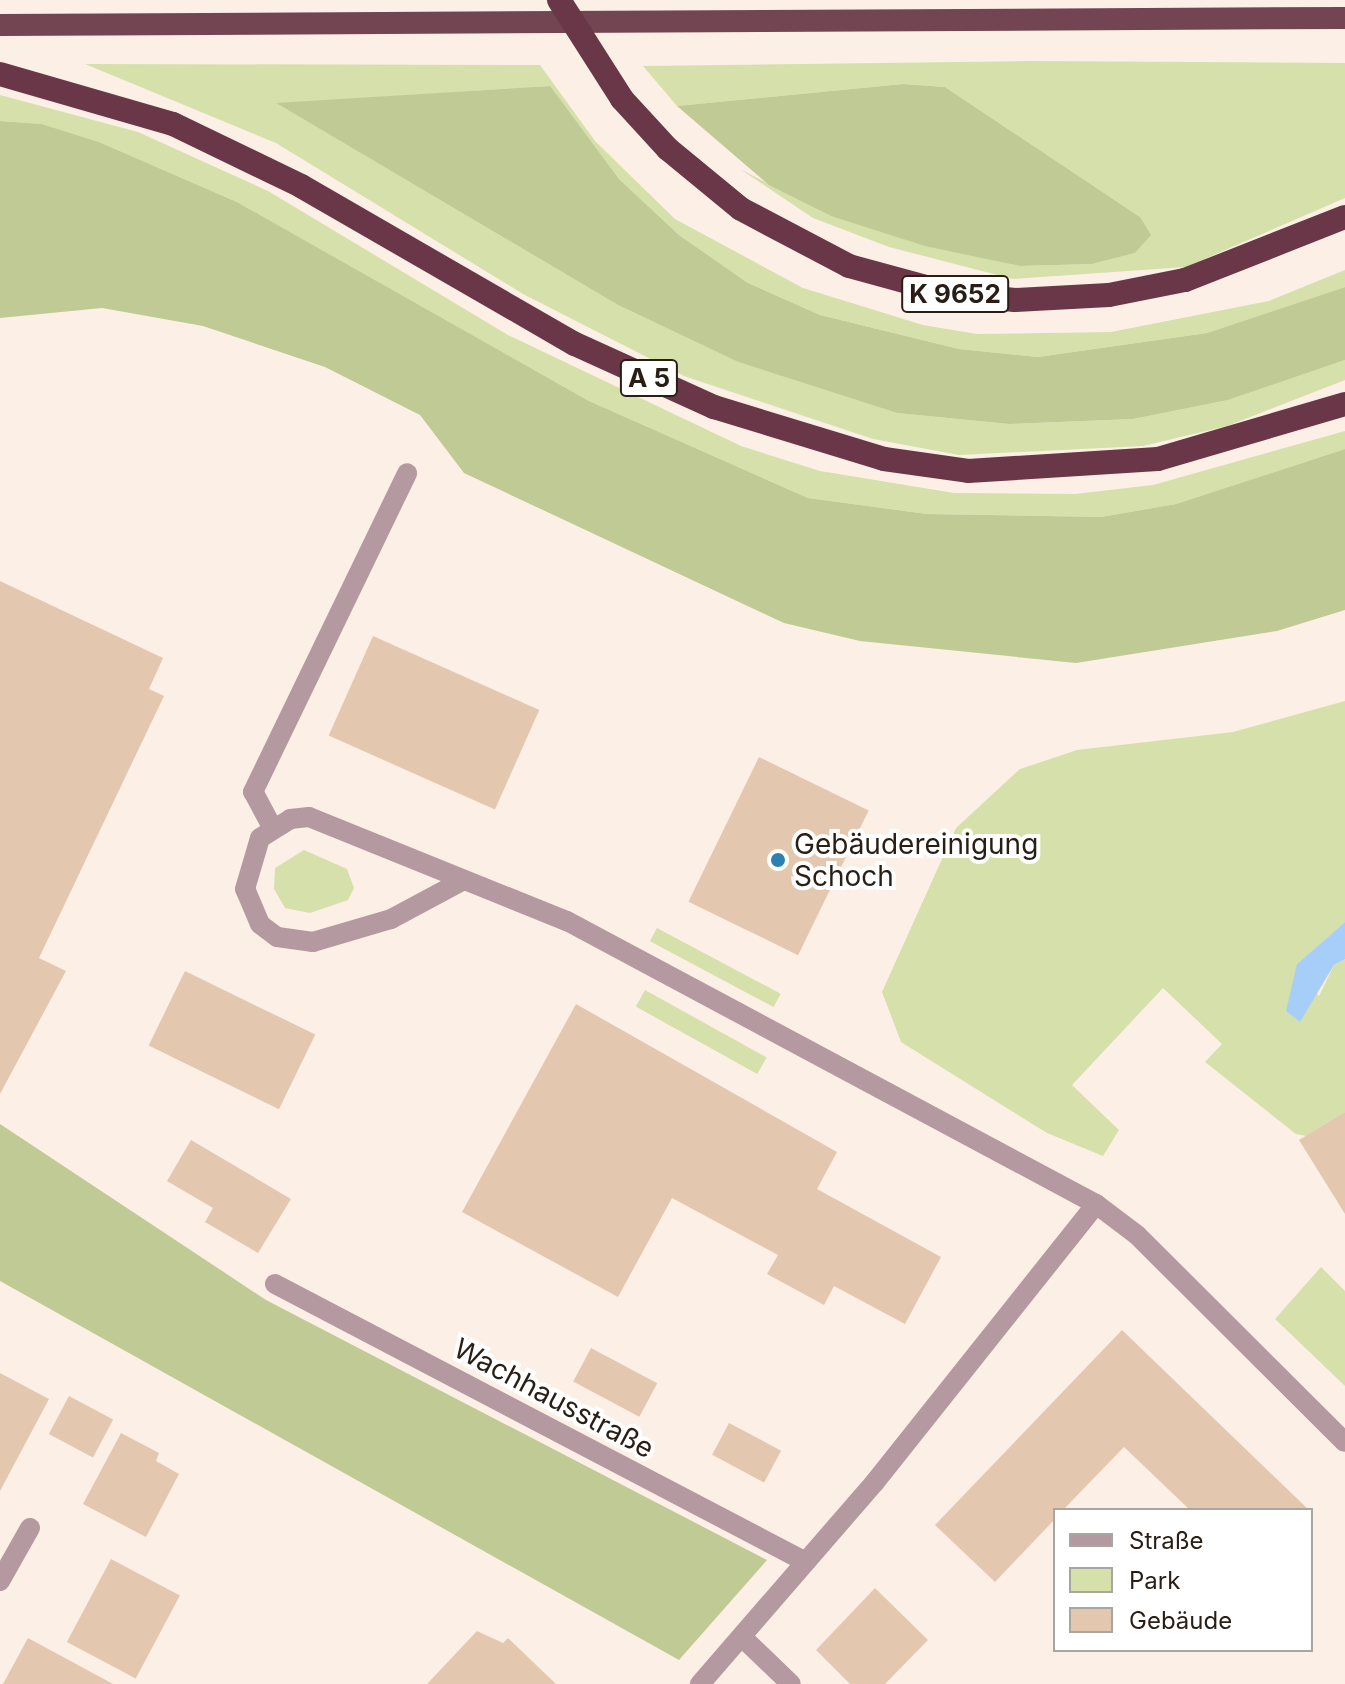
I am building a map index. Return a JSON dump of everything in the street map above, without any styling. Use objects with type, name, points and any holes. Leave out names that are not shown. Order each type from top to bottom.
[{"type":"highway","name":"K 9652","points":[[559,0],[622,99],[668,149],[741,209],[849,266],[910,285],[1015,300],[1109,295],[1185,280],[1345,217]]},
{"type":"highway","points":[[0,25],[1345,18]]},
{"type":"highway","name":"A 5","points":[[0,74],[173,124],[301,186],[575,344],[714,407],[884,459],[968,471],[1158,459],[1345,404]]},
{"type":"street","points":[[272,827],[253,792],[407,473]]},
{"type":"street","points":[[462,881],[353,931],[313,942],[277,937],[260,924],[245,889],[248,862],[272,827],[309,817],[567,921],[1096,1204],[1137,1235],[1345,1442]]},
{"type":"street","points":[[700,1684],[806,1562],[1096,1204]]},
{"type":"street","name":"Wachhausstraße","points":[[275,1284],[806,1562]]},
{"type":"street","points":[[0,1581],[30,1528]]},
{"type":"street","points":[[743,1638],[791,1684]]},
{"type":"green space","points":[[1030,61],[1345,63],[1345,198],[1186,267],[1013,279],[889,247],[813,218],[740,169],[831,216],[1020,266],[1092,264],[1135,253],[1150,235],[1140,217],[945,87],[903,84],[677,106],[643,66]]},
{"type":"green space","points":[[85,64],[540,65],[595,141],[675,219],[803,288],[923,325],[977,334],[1111,332],[1269,301],[1345,270],[1345,287],[1207,333],[1038,357],[959,349],[820,315],[748,283],[679,235],[619,179],[549,86],[278,104],[618,305],[738,362],[897,413],[1009,424],[1133,419],[1228,400],[1345,360],[1345,380],[1227,426],[1143,446],[959,455],[873,439],[684,376],[523,294],[276,143]]},
{"type":"green space","points":[[903,84],[945,87],[1140,217],[1151,235],[1135,253],[1092,264],[1020,266],[925,246],[831,216],[769,185],[677,106]]},
{"type":"green space","points":[[550,86],[619,179],[679,235],[748,283],[820,315],[959,349],[1038,357],[1207,333],[1345,287],[1345,360],[1228,400],[1133,419],[1009,424],[897,413],[738,362],[618,305],[276,103]]},
{"type":"green space","points":[[0,95],[138,132],[268,191],[508,335],[741,446],[820,471],[954,493],[1075,494],[1153,485],[1345,431],[1345,449],[1176,504],[1101,517],[927,514],[808,498],[589,401],[237,202],[99,142],[42,124],[0,121]]},
{"type":"green space","points":[[0,121],[42,124],[99,142],[237,202],[589,401],[808,498],[927,514],[1101,517],[1176,504],[1345,449],[1345,610],[1277,631],[1076,663],[860,641],[784,623],[464,473],[420,415],[325,367],[203,326],[102,308],[0,318]]},
{"type":"green space","points":[[1345,701],[1345,922],[1297,964],[1319,996],[1334,965],[1345,959],[1345,1112],[1306,1136],[1296,1134],[1205,1062],[1222,1044],[1163,988],[1072,1085],[1119,1130],[1103,1156],[1047,1133],[901,1042],[882,992],[956,828],[1020,769],[1077,750],[1233,732]]},
{"type":"green space","points":[[304,850],[347,869],[354,888],[348,900],[310,913],[285,908],[274,889],[275,868]]},
{"type":"green space","points":[[657,928],[781,994],[774,1007],[650,941]]},
{"type":"green space","points":[[645,990],[767,1057],[757,1074],[636,1007]]},
{"type":"green space","points":[[0,1124],[266,1300],[767,1560],[679,1660],[0,1281]]},
{"type":"green space","points":[[1321,1267],[1345,1291],[1345,1386],[1275,1319]]},
{"type":"water","points":[[1345,922],[1345,959],[1334,965],[1300,1022],[1286,1011],[1297,964]]},
{"type":"building","points":[[0,581],[163,658],[149,689],[164,696],[39,958],[66,971],[0,1094]]},
{"type":"building","points":[[373,636],[539,710],[495,810],[329,736]]},
{"type":"building","points":[[759,757],[869,810],[798,955],[688,902]]},
{"type":"building","points":[[185,971],[315,1035],[279,1109],[149,1046]]},
{"type":"building","points":[[576,1004],[837,1152],[817,1189],[941,1257],[905,1324],[834,1286],[824,1305],[767,1274],[778,1255],[672,1198],[618,1297],[462,1212]]},
{"type":"building","points":[[1345,1112],[1345,1214],[1299,1140]]},
{"type":"building","points":[[191,1140],[291,1199],[258,1253],[205,1222],[213,1208],[167,1181]]},
{"type":"building","points":[[1122,1330],[1307,1508],[1188,1508],[1124,1447],[1065,1508],[1053,1508],[1053,1521],[995,1582],[935,1525]]},
{"type":"building","points":[[591,1348],[657,1383],[639,1417],[573,1382]]},
{"type":"building","points":[[0,1373],[49,1399],[0,1491]]},
{"type":"building","points":[[69,1396],[113,1419],[93,1457],[49,1434]]},
{"type":"building","points":[[729,1423],[781,1451],[764,1482],[712,1455]]},
{"type":"building","points":[[121,1433],[159,1453],[156,1461],[179,1474],[146,1537],[83,1504]]},
{"type":"building","points":[[111,1559],[180,1596],[136,1679],[67,1642]]},
{"type":"building","points":[[875,1588],[928,1640],[885,1684],[850,1684],[816,1650]]},
{"type":"building","points":[[477,1631],[503,1643],[508,1638],[556,1684],[427,1684]]},
{"type":"building","points":[[28,1638],[113,1684],[3,1684]]},
{"type":"place","name":"Gebäudereinigung Schoch","points":[[778,860]]}]
